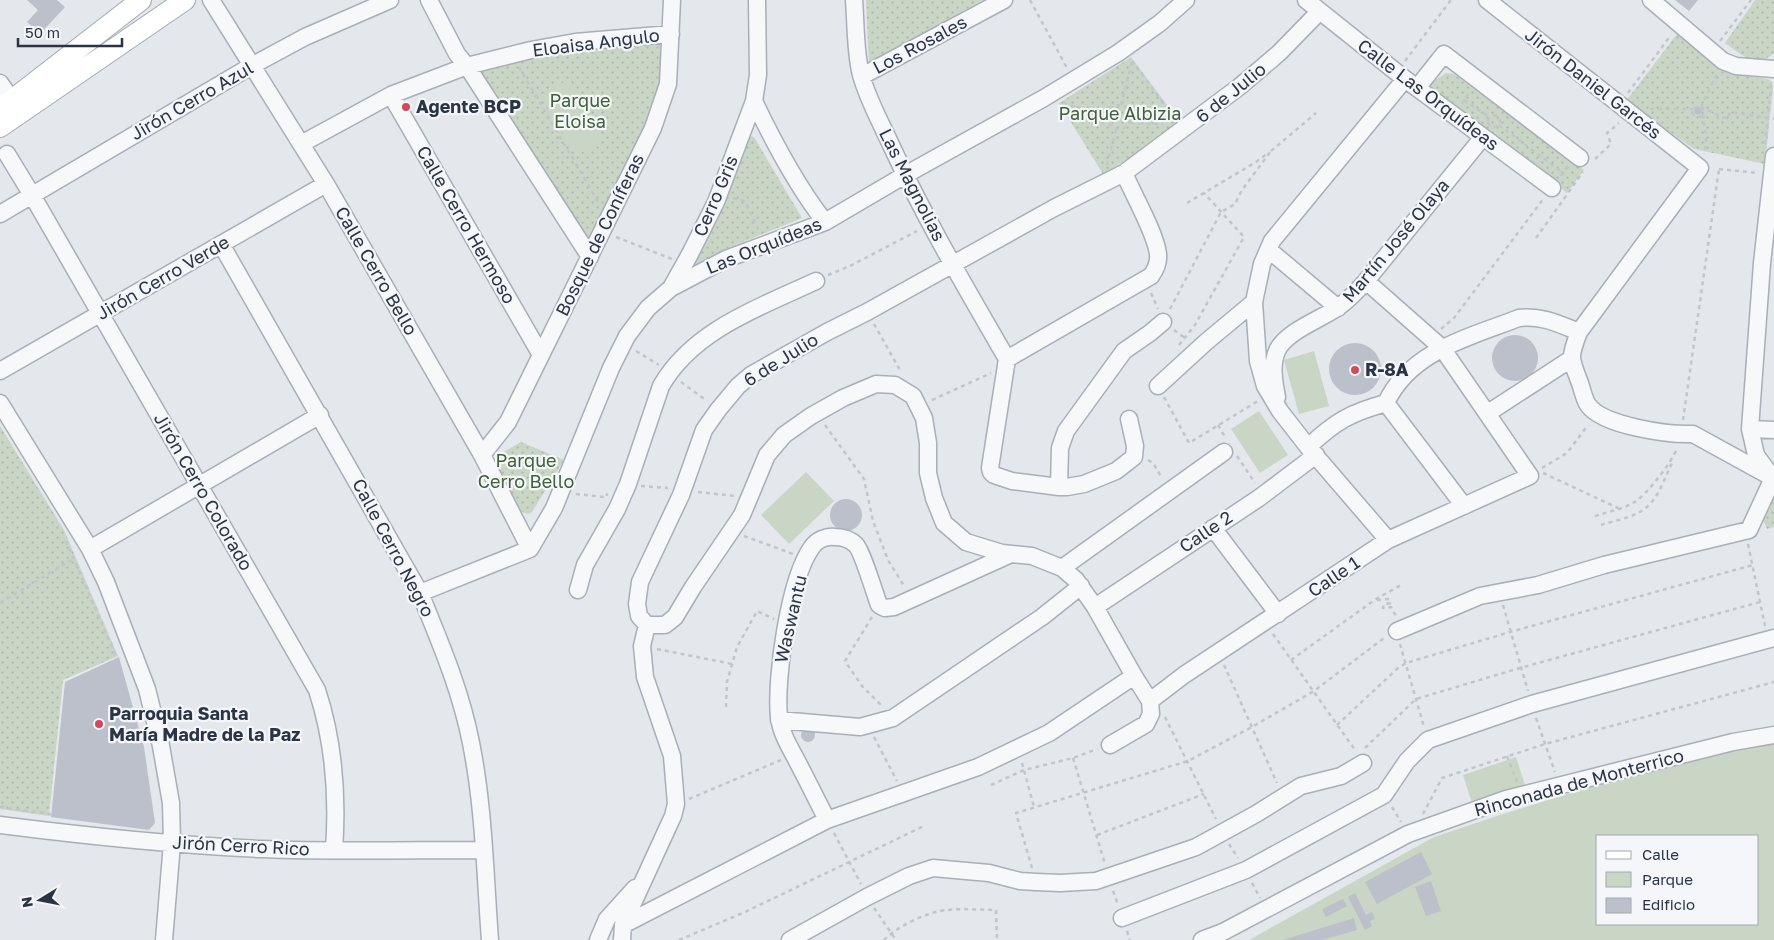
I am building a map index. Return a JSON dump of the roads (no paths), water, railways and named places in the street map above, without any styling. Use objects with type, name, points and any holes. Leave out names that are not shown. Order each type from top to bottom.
[{"type":"main road","points":[[6,104],[141,0]]},
{"type":"main road","points":[[0,127],[185,0]]},
{"type":"street","name":"Calle Cerro Bello","points":[[211,0],[326,184],[482,455],[530,549]]},
{"type":"street","name":"Jirón Cerro Azul","points":[[0,214],[253,65],[305,37],[390,0]]},
{"type":"street","points":[[429,0],[457,54],[468,66],[590,257]]},
{"type":"street","name":"Bosque de Coníferas","points":[[482,455],[508,422],[652,128],[668,84],[672,0]]},
{"type":"street","name":"Cerro Gris","points":[[671,288],[716,202],[754,101],[758,75],[757,0]]},
{"type":"street","name":"Las Magnolias","points":[[854,0],[857,52],[862,76],[871,101],[905,175],[1006,362]]},
{"type":"street","name":"Los Rosales","points":[[862,76],[1004,0]]},
{"type":"street","name":"Las Orquídeas","points":[[530,549],[550,516],[561,492],[611,368],[627,336],[648,308],[671,288],[726,259],[825,222],[1073,80],[1128,56],[1160,23],[1186,0]]},
{"type":"street","name":"Calle Las Orquídeas","points":[[1306,0],[1406,79],[1552,188]]},
{"type":"street","name":"Jirón Daniel Garcés","points":[[1487,0],[1700,168],[1579,332]]},
{"type":"street","points":[[1651,0],[1717,56],[1736,66],[1770,74]]},
{"type":"street","name":"6 de Julio","points":[[647,625],[639,616],[637,604],[640,582],[681,495],[704,430],[738,386],[751,375],[826,332],[867,312],[1054,208],[1124,173],[1239,87],[1279,53],[1320,12]]},
{"type":"street","name":"Eloaisa Angulo","points":[[301,144],[391,95],[468,66],[574,42],[671,34]]},
{"type":"street","points":[[1388,540],[1280,411],[1265,386],[1258,361],[1254,302],[1262,264],[1272,241],[1406,79],[1444,54],[1586,160]]},
{"type":"street","points":[[0,84],[6,104]]},
{"type":"street","name":"Calle Cerro Hermoso","points":[[391,95],[541,355]]},
{"type":"street","points":[[754,101],[771,136],[807,199],[825,222]]},
{"type":"street","name":"Martín José Olaya","points":[[1280,411],[1273,368],[1277,350],[1290,336],[1338,308],[1348,300],[1366,281],[1483,136]]},
{"type":"street","points":[[1770,151],[1773,175],[1768,264],[1750,429],[1756,455],[1774,478]]},
{"type":"street","name":"Jirón Cerro Colorado","points":[[7,154],[317,690],[326,717],[332,750],[336,793],[334,850]]},
{"type":"street","points":[[1124,173],[1156,243],[1157,268],[1151,276],[1006,362],[990,468],[991,472],[994,475],[1012,481],[1059,487],[1084,484],[1116,471],[1134,457],[1135,446],[1129,419]]},
{"type":"street","name":"Jirón Cerro Verde","points":[[0,371],[326,184]]},
{"type":"street","name":"Calle Cerro Negro","points":[[221,244],[420,593],[457,689],[471,742],[480,800],[490,940]]},
{"type":"street","points":[[1269,250],[1338,308]]},
{"type":"street","points":[[578,590],[585,565],[622,499],[661,386],[669,372],[682,357],[704,338],[749,312],[816,281]]},
{"type":"street","points":[[1366,281],[1442,348],[1488,413],[1571,359]]},
{"type":"street","points":[[1158,386],[1254,302]]},
{"type":"street","points":[[1464,506],[1386,403],[1401,378],[1411,368],[1442,348],[1525,317],[1543,318],[1579,332],[1571,359],[1588,404],[1597,412],[1608,419],[1644,430],[1693,434],[1774,478]]},
{"type":"street","points":[[1059,487],[1060,448],[1066,431],[1124,351],[1163,322]]},
{"type":"street","points":[[622,933],[643,879],[673,816],[676,804],[672,756],[645,677],[642,646],[647,625],[665,625],[675,617],[742,515],[767,455],[784,435],[842,398],[876,384],[895,385],[915,401],[924,418],[928,443],[928,474],[944,523],[966,542],[1002,553],[1032,556],[1062,568],[1076,580],[1095,607],[1150,701],[1151,714],[1146,724],[1110,744]]},
{"type":"street","points":[[0,402],[90,549],[106,582],[147,689],[161,746],[171,803],[172,843],[164,940]]},
{"type":"street","name":"Calle 2","points":[[1095,607],[1263,494],[1312,451],[1338,421],[1353,413],[1386,403]]},
{"type":"street","name":"Calle 1","points":[[1150,701],[1218,652],[1388,540],[1530,476],[1488,413]]},
{"type":"street","points":[[90,549],[320,415]]},
{"type":"street","points":[[1750,429],[1774,430]]},
{"type":"street","points":[[1062,568],[1229,448]]},
{"type":"street","points":[[1399,630],[1480,596],[1538,585],[1604,565],[1749,530],[1774,478]]},
{"type":"street","points":[[1213,528],[1272,618]]},
{"type":"street","name":"Waswantu","points":[[827,820],[784,736],[779,720],[778,702],[779,670],[793,591],[812,547],[820,540],[829,537],[848,539],[857,546],[879,605],[885,608],[894,608],[1011,554]]},
{"type":"street","points":[[420,593],[530,549]]},
{"type":"street","points":[[779,720],[860,727],[893,718],[1042,617],[1081,586]]},
{"type":"street","points":[[1122,918],[1246,870],[1384,795],[1407,761],[1428,740],[1532,704],[1771,639]]},
{"type":"street","points":[[622,933],[827,820],[978,767],[1049,733],[1134,676]]},
{"type":"street","name":"Rinconada de Monterrico","points":[[1202,940],[1232,928],[1411,833],[1506,799],[1733,742],[1774,735]]},
{"type":"street","points":[[790,940],[867,897],[909,876],[933,868],[989,872],[1020,881],[1060,884],[1096,882],[1196,847],[1301,786],[1341,776],[1360,759]]},
{"type":"street","name":"Jirón Cerro Rico","points":[[0,825],[172,843],[261,849],[484,850]]},
{"type":"street","points":[[598,940],[607,919],[643,879]]},
{"type":"place","name":"Agente BCP","points":[[406,107]]},
{"type":"place","name":"R-8A","points":[[1355,370]]},
{"type":"place","name":"Parroquia Santa María Madre de la Paz","points":[[99,724]]},
{"type":"park label","name":"Parque Eloisa","points":[[580,111]]},
{"type":"park label","name":"Parque Albizia","points":[[1120,114]]},
{"type":"park label","name":"Parque Cerro Bello","points":[[526,471]]}]
